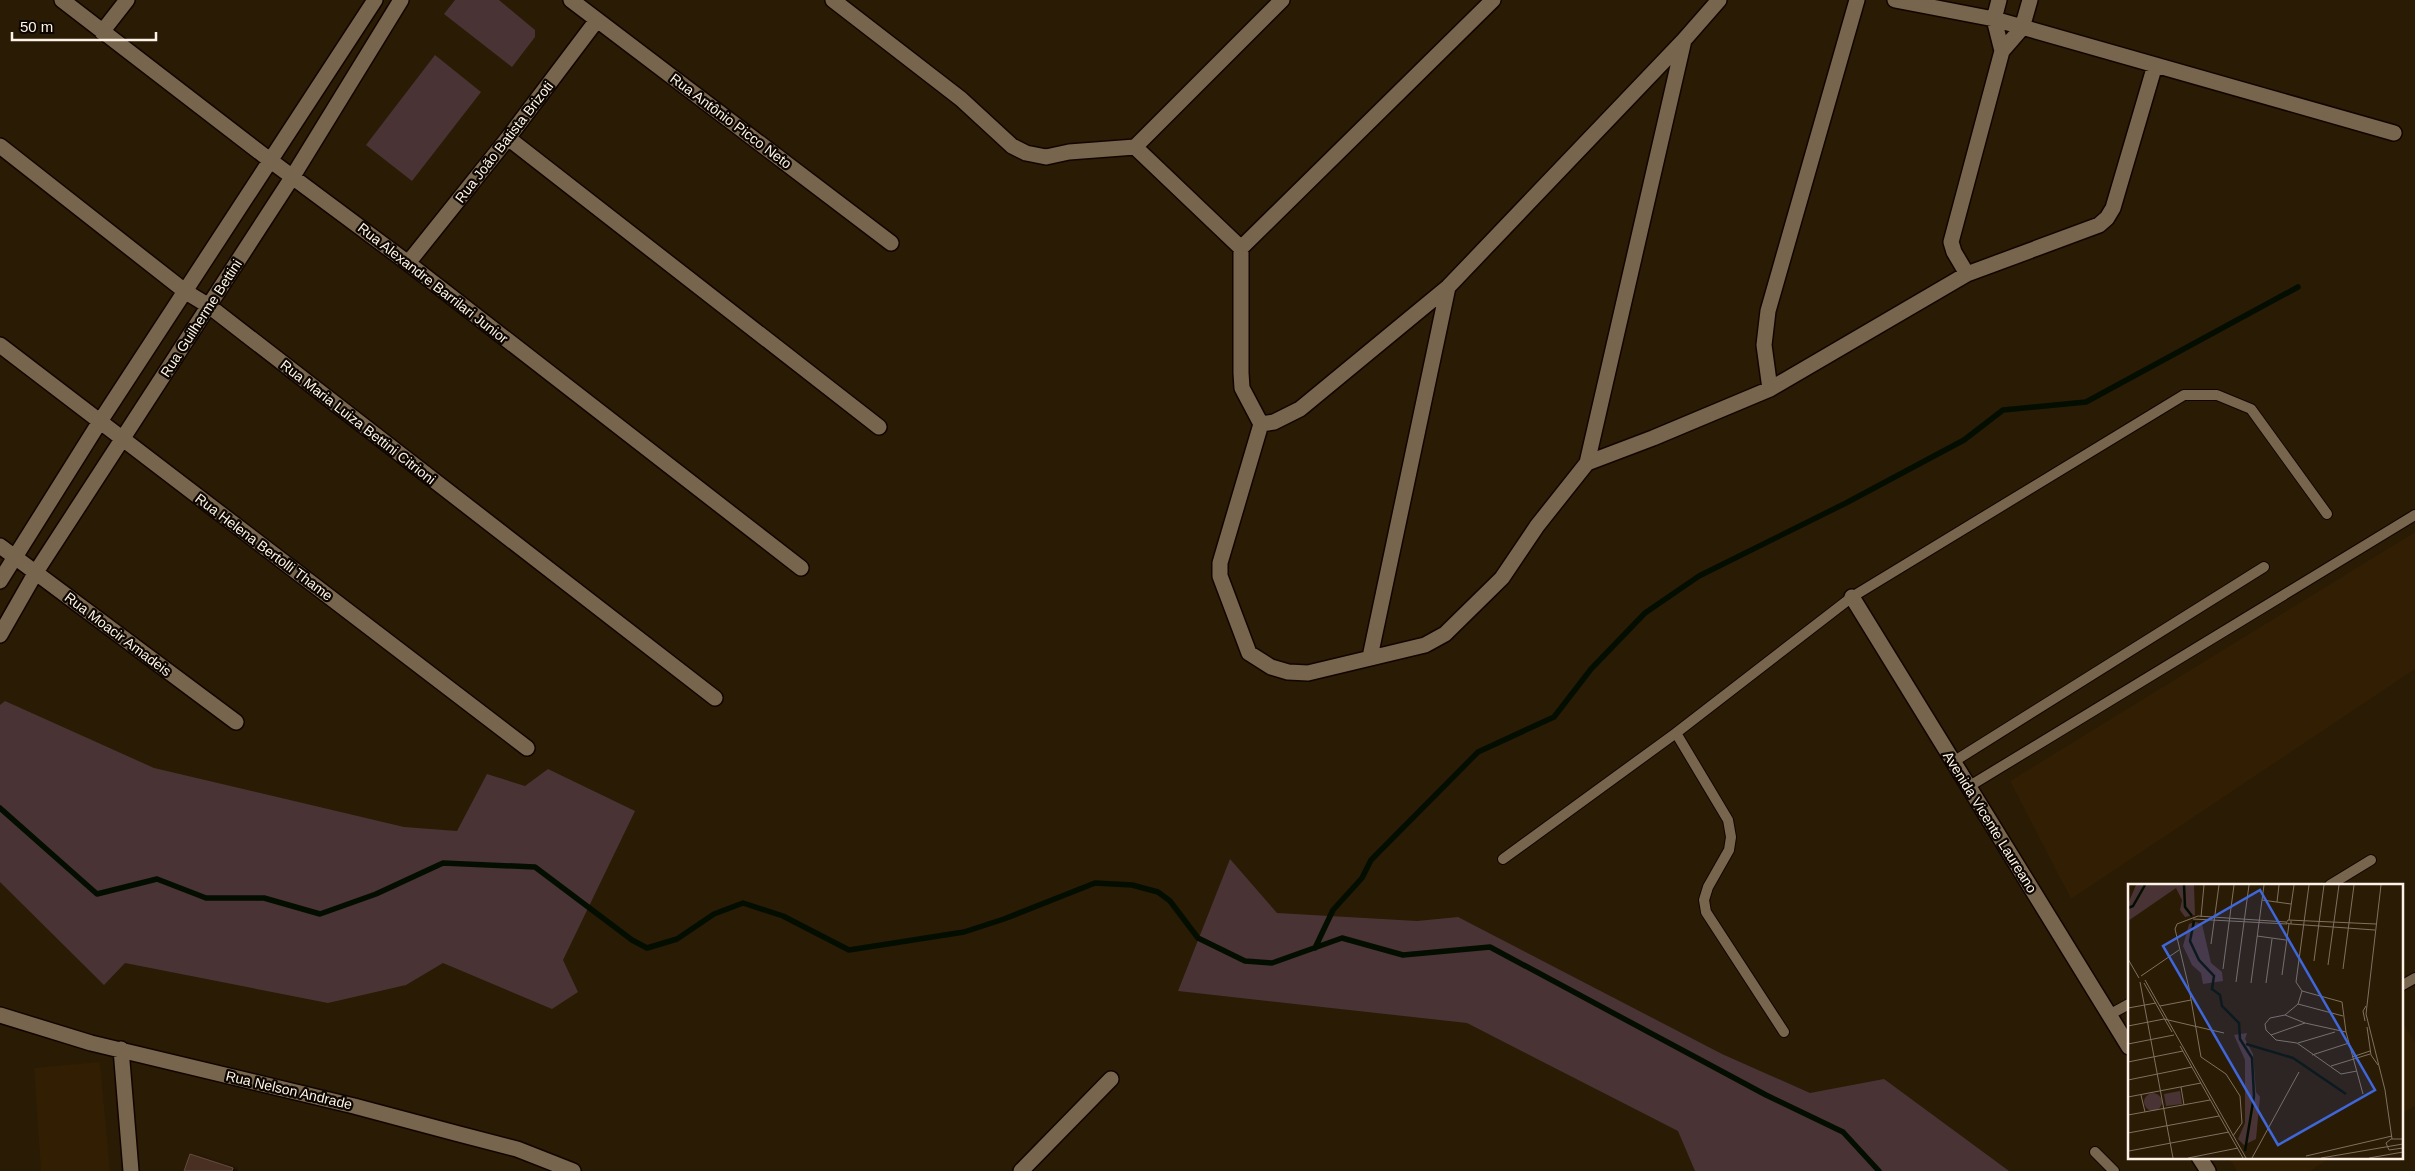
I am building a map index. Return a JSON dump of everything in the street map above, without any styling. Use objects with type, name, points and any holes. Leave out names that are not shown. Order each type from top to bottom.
[{"type":"street","name":"Rua Alexandre Barrilari Junior","points":[[62,0],[271,161],[408,263],[801,568]]},
{"type":"street","points":[[102,32],[127,0]]},
{"type":"street","name":"Rua Guilherme Bettini","points":[[0,582],[99,423],[375,0]]},
{"type":"street","name":"Rua Guilherme Bettini","points":[[0,635],[36,572],[293,176],[401,0]]},
{"type":"street","name":"Rua Antônio Picco Neto","points":[[571,0],[891,243]]},
{"type":"street","points":[[833,0],[961,99],[1006,143],[1026,153],[1046,157],[1069,152],[1135,147],[1282,0]]},
{"type":"street","points":[[1493,0],[1241,248],[1240,373],[1242,388],[1261,424],[1220,570],[1221,581],[1246,648],[1262,663],[1297,674],[1323,670],[1424,645],[1445,634],[1502,578],[1537,526],[1587,463],[1684,40]]},
{"type":"street","points":[[1261,424],[1274,422],[1300,409],[1448,286],[1684,40],[1719,0]]},
{"type":"street","points":[[1770,389],[1764,345],[1768,312],[1857,0]]},
{"type":"street","points":[[1896,0],[1994,19],[2394,133]]},
{"type":"street","points":[[1999,0],[1994,19],[2002,50]]},
{"type":"street","points":[[1967,274],[1954,252],[1952,242],[2002,50],[2022,28],[2030,0]]},
{"type":"street","name":"Rua João Batista Brizoti","points":[[408,263],[508,138],[597,20]]},
{"type":"street","points":[[1587,463],[1654,438],[1770,389],[1967,274],[2099,224],[2107,218],[2114,204],[2155,65]]},
{"type":"street","points":[[508,138],[879,427]]},
{"type":"street","name":"Rua Maria Luiza Bettini Citrioni","points":[[0,146],[186,292],[209,306],[715,698]]},
{"type":"street","points":[[1135,147],[1241,248]]},
{"type":"street","points":[[1370,657],[1448,286]]},
{"type":"street","name":"Rua Helena Bertolli Thame","points":[[0,345],[99,423],[122,438],[528,748]]},
{"type":"street","name":"Rua Moacir Amadeis","points":[[0,546],[236,722]]},
{"type":"street","name":"Avenida Vicente Laureano","points":[[1852,597],[2128,1045]]},
{"type":"street","name":"Rua Nelson Andrade","points":[[0,1015],[148,1058],[354,1106],[517,1149],[573,1171]]},
{"type":"street","points":[[120,1049],[130,1171]]},
{"type":"street","points":[[1021,1171],[1111,1079]]},
{"type":"street","points":[[2200,1158],[2208,1171]]},
{"type":"lane","points":[[1503,859],[1676,733],[1852,597],[2184,395],[2217,395],[2251,409],[2327,514]]},
{"type":"lane","points":[[1968,787],[2415,515]]},
{"type":"lane","points":[[1953,762],[2264,568]]},
{"type":"lane","points":[[1676,733],[1728,820],[1731,837],[1729,850],[1708,887],[1704,900],[1706,912],[1784,1032]]},
{"type":"lane","points":[[2332,884],[2371,860]]},
{"type":"lane","points":[[2402,985],[2415,978]]},
{"type":"lane","points":[[2109,1015],[2128,1005]]},
{"type":"lane","points":[[2094,1152],[2114,1171]]},
{"type":"shaded area","points":[[455,0],[499,0],[535,30],[535,37],[512,67],[444,14]]},
{"type":"shaded area","points":[[435,55],[481,92],[412,181],[366,145]]},
{"type":"shaded area","points":[[2415,532],[2415,669],[2071,899],[2010,781]]},
{"type":"shaded area","points":[[5,701],[154,768],[404,827],[457,831],[487,774],[525,786],[548,769],[635,811],[563,960],[578,992],[552,1009],[443,963],[406,985],[328,1003],[125,963],[104,985],[0,882],[0,705]]},
{"type":"shaded area","points":[[1230,859],[1277,913],[1417,921],[1458,917],[1722,1054],[1810,1093],[1884,1079],[2009,1171],[1695,1171],[1678,1131],[1467,1023],[1178,991]]},
{"type":"shaded area","points":[[2402,1021],[2415,1042],[2415,1106],[2402,1113]]},
{"type":"shaded area","points":[[100,1062],[110,1171],[41,1171],[34,1068]]},
{"type":"shaded area","points":[[2229,1158],[2330,1158],[2310,1171],[2237,1171]]},
{"type":"building","points":[[190,1154],[233,1168],[232,1171],[184,1171]]},
{"type":"waterway","points":[[1315,948],[1333,910],[1362,878],[1371,860],[1478,752],[1554,717],[1591,669],[1645,613],[1699,576],[1846,503],[1964,440],[2003,410],[2086,402],[2298,287]]},
{"type":"waterway","points":[[0,808],[97,894],[157,879],[206,898],[264,898],[320,914],[376,894],[443,863],[535,867],[632,940],[647,948],[677,939],[714,914],[743,903],[783,916],[849,950],[964,932],[1004,919],[1095,883],[1132,885],[1158,892],[1170,901],[1198,938],[1245,961],[1272,963],[1342,938],[1403,955],[1490,947],[1766,1095],[1843,1132],[1879,1171]]}]
